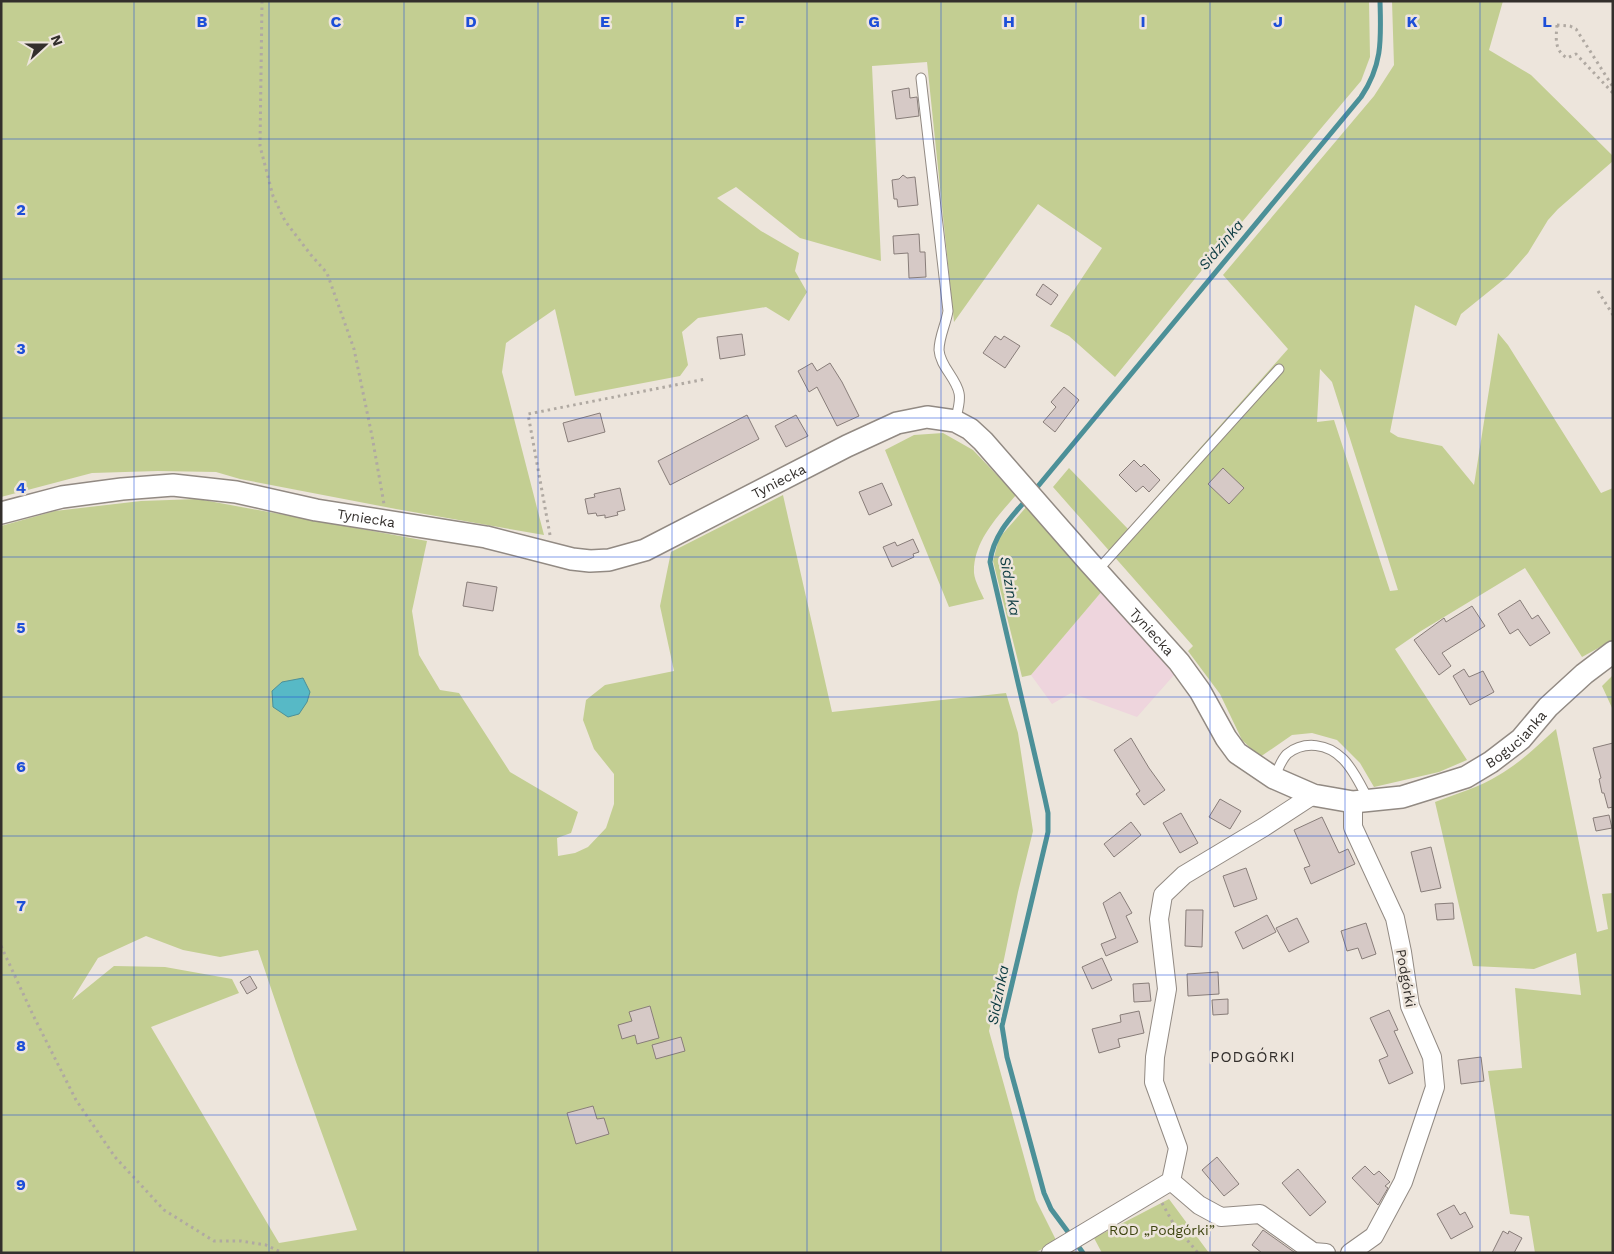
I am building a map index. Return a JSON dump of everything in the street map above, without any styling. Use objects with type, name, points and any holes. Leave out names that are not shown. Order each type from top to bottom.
[{"type":"street","name":"Tyniecka","points":[[1,513],[62,497],[122,489],[173,485],[236,492],[316,510],[486,537],[572,559],[590,561],[609,560],[626,557],[645,550],[847,446],[897,423],[927,417],[955,421],[970,429],[983,441],[1097,572],[1179,662],[1200,691],[1226,738],[1238,752],[1274,778],[1313,795],[1361,801],[1402,796]]},
{"type":"street","name":"Bogucianka","points":[[1402,796],[1466,777],[1491,762],[1521,739],[1548,707],[1584,674],[1613,652]]},
{"type":"street","points":[[1055,1251],[1171,1181],[1178,1148],[1154,1082],[1155,1057],[1166,989],[1159,918],[1163,895],[1184,875],[1264,828],[1313,795]]},
{"type":"street","name":"Podgórki","points":[[1350,1253],[1374,1236],[1403,1182],[1435,1087],[1432,1057],[1410,1006],[1395,918],[1353,827],[1361,801]]},
{"type":"street","points":[[1171,1181],[1199,1205],[1221,1217],[1260,1214],[1313,1252],[1326,1253]]},
{"type":"lane","points":[[921,78],[948,311],[939,352],[960,394],[955,421]]},
{"type":"lane","points":[[1097,572],[1279,368]]},
{"type":"lane","points":[[1274,778],[1286,755],[1299,747],[1315,744],[1337,754],[1345,761],[1361,801]]},
{"type":"path","points":[[262,1],[260,146],[273,196],[285,221],[310,255],[327,273],[354,349],[380,475],[386,522]]},
{"type":"path","points":[[1544,24],[1570,26],[1579,32],[1613,87]]},
{"type":"path","points":[[1557,25],[1556,38],[1558,50],[1568,58],[1576,54],[1613,93]]},
{"type":"path","points":[[1598,291],[1613,316]]},
{"type":"path","points":[[553,554],[528,414],[706,379]]},
{"type":"path","points":[[1,946],[76,1100],[115,1157],[164,1210],[214,1240],[241,1241],[266,1245],[283,1253]]},
{"type":"path","points":[[1162,1202],[1173,1223],[1198,1253]]},
{"type":"shaded area","points":[[1103,590],[1174,675],[1137,717],[1071,693],[1052,704],[1031,675]]},
{"type":"green space","points":[[1,1],[1369,1],[1370,57],[1361,81],[1215,254],[1115,377],[1069,336],[1050,326],[1102,248],[1038,204],[954,322],[927,62],[872,66],[881,261],[800,238],[736,187],[717,198],[761,231],[799,253],[795,271],[807,292],[789,321],[766,307],[698,318],[682,332],[688,365],[680,376],[575,396],[555,309],[506,343],[502,372],[544,535],[396,509],[240,479],[216,472],[92,473],[1,497]]},
{"type":"green space","points":[[1392,1],[1503,1],[1489,50],[1531,75],[1613,156],[1613,161],[1548,220],[1528,253],[1508,276],[1461,314],[1456,326],[1415,305],[1390,432],[1398,437],[1442,446],[1474,485],[1498,333],[1508,345],[1601,493],[1613,488],[1613,640],[1582,657],[1525,568],[1421,631],[1395,649],[1467,760],[1439,772],[1374,787],[1360,763],[1337,740],[1312,733],[1292,735],[1260,757],[1242,740],[1220,694],[1188,651],[1193,646],[1053,487],[1069,468],[1128,529],[1288,349],[1223,275],[1374,96],[1394,65]],"holes":[[[1320,369],[1332,382],[1398,590],[1390,591],[1334,420],[1317,422]]]},
{"type":"green space","points":[[943,433],[973,450],[1016,495],[1001,512],[982,540],[977,551],[974,573],[984,599],[949,607],[885,450],[914,435]]},
{"type":"green space","points":[[783,495],[832,712],[1006,693],[1018,733],[1033,831],[1018,892],[989,1031],[1036,1200],[1057,1242],[1034,1253],[1,1253],[1,526],[55,511],[141,501],[198,499],[427,541],[412,611],[419,655],[440,690],[459,693],[510,772],[578,812],[571,833],[557,838],[558,856],[575,853],[588,847],[606,828],[614,804],[614,774],[594,749],[583,720],[586,700],[605,685],[674,671],[660,606],[671,552]],"holes":[[[146,936],[183,950],[220,957],[258,950],[296,1062],[357,1230],[279,1243],[151,1027],[239,993],[232,979],[165,967],[114,966],[72,1000],[98,958]]]},
{"type":"green space","points":[[1028,505],[1103,590],[1031,675],[1022,677],[993,561],[999,538]]},
{"type":"green space","points":[[1613,675],[1613,710],[1602,686]]},
{"type":"green space","points":[[1556,729],[1597,932],[1608,929],[1602,894],[1613,893],[1613,1253],[1535,1253],[1529,1216],[1510,1214],[1488,1071],[1522,1068],[1515,988],[1581,995],[1576,953],[1534,969],[1473,966],[1435,802],[1476,787],[1499,775],[1522,759]]},
{"type":"green space","name":"ROD „Podgórki”","points":[[1169,1199],[1209,1253],[1102,1253],[1094,1238]]},
{"type":"water","points":[[303,678],[310,692],[307,702],[299,714],[288,717],[273,707],[272,691],[282,682]]},
{"type":"building","points":[[909,88],[910,98],[917,97],[919,116],[896,119],[892,91]]},
{"type":"building","points":[[903,175],[907,178],[915,177],[918,205],[898,207],[897,199],[894,199],[892,180],[899,179]]},
{"type":"building","points":[[919,234],[920,252],[925,252],[926,277],[909,278],[908,253],[894,254],[893,236]]},
{"type":"building","points":[[1043,284],[1058,295],[1051,305],[1036,295]]},
{"type":"building","points":[[742,334],[745,355],[720,359],[717,337]]},
{"type":"building","points":[[995,336],[1001,340],[1004,336],[1020,346],[1005,368],[983,353]]},
{"type":"building","points":[[812,363],[817,371],[830,363],[859,416],[837,426],[817,387],[809,392],[798,371]]},
{"type":"building","points":[[1064,387],[1079,400],[1055,432],[1043,422],[1056,407],[1051,402]]},
{"type":"building","points":[[600,413],[605,432],[568,442],[563,423]]},
{"type":"building","points":[[747,415],[759,439],[670,485],[658,461]]},
{"type":"building","points":[[796,415],[808,436],[786,447],[775,426]]},
{"type":"building","points":[[1134,460],[1141,467],[1144,464],[1160,480],[1149,492],[1143,486],[1136,492],[1119,475]]},
{"type":"building","points":[[1223,468],[1244,488],[1229,504],[1208,484]]},
{"type":"building","points":[[882,483],[892,505],[869,515],[859,492]]},
{"type":"building","points":[[620,488],[625,510],[617,512],[618,515],[605,518],[605,515],[588,514],[585,499],[595,497],[594,494]]},
{"type":"building","points":[[913,539],[919,552],[913,554],[914,557],[892,567],[883,547],[895,542],[897,546]]},
{"type":"building","points":[[467,582],[497,587],[493,611],[463,606]]},
{"type":"building","points":[[1520,600],[1532,619],[1538,615],[1550,633],[1530,646],[1518,629],[1510,634],[1498,614]]},
{"type":"building","points":[[1472,606],[1485,626],[1442,653],[1451,666],[1439,675],[1414,640],[1444,618],[1446,622]]},
{"type":"building","points":[[1464,669],[1469,677],[1483,671],[1494,692],[1470,705],[1453,676]]},
{"type":"building","points":[[1131,738],[1165,790],[1144,805],[1136,794],[1140,791],[1114,750]]},
{"type":"building","points":[[1613,743],[1613,807],[1608,808],[1604,793],[1602,793],[1599,779],[1601,778],[1593,748]]},
{"type":"building","points":[[1220,799],[1241,811],[1230,829],[1209,817]]},
{"type":"building","points":[[1181,813],[1198,843],[1180,853],[1163,823]]},
{"type":"building","points":[[1609,815],[1612,828],[1596,831],[1593,818]]},
{"type":"building","points":[[1322,817],[1339,853],[1348,849],[1355,864],[1311,884],[1304,868],[1310,866],[1294,830]]},
{"type":"building","points":[[1131,822],[1141,835],[1114,857],[1104,844]]},
{"type":"building","points":[[1431,847],[1441,888],[1421,892],[1411,852]]},
{"type":"building","points":[[1246,868],[1257,899],[1234,907],[1223,876]]},
{"type":"building","points":[[1120,892],[1132,913],[1126,916],[1138,942],[1106,956],[1101,944],[1116,938],[1103,903]]},
{"type":"building","points":[[1453,903],[1454,919],[1437,920],[1435,904]]},
{"type":"building","points":[[1186,910],[1203,910],[1202,947],[1185,946]]},
{"type":"building","points":[[1267,915],[1276,932],[1243,949],[1235,932]]},
{"type":"building","points":[[1297,918],[1309,942],[1289,952],[1276,928]]},
{"type":"building","points":[[1366,923],[1376,954],[1362,959],[1358,948],[1347,951],[1341,931]]},
{"type":"building","points":[[1102,958],[1112,980],[1092,989],[1082,967]]},
{"type":"building","points":[[1218,972],[1219,994],[1188,996],[1187,974]]},
{"type":"building","points":[[250,976],[257,988],[247,994],[240,982]]},
{"type":"building","points":[[1149,983],[1151,1001],[1134,1002],[1133,984]]},
{"type":"building","points":[[1228,999],[1228,1014],[1213,1015],[1212,1000]]},
{"type":"building","points":[[650,1006],[659,1038],[637,1044],[635,1035],[622,1039],[618,1025],[632,1021],[629,1012]]},
{"type":"building","points":[[1389,1010],[1398,1030],[1394,1031],[1413,1073],[1389,1084],[1379,1060],[1388,1056],[1370,1018]]},
{"type":"building","points":[[1139,1011],[1144,1033],[1118,1039],[1120,1047],[1099,1053],[1092,1029],[1121,1022],[1120,1015]]},
{"type":"building","points":[[681,1037],[685,1051],[656,1059],[652,1045]]},
{"type":"building","points":[[1481,1057],[1484,1081],[1461,1084],[1458,1060]]},
{"type":"building","points":[[593,1106],[597,1119],[604,1118],[609,1134],[576,1144],[567,1113]]},
{"type":"building","points":[[1217,1157],[1239,1184],[1224,1196],[1202,1170]]},
{"type":"building","points":[[1365,1166],[1374,1175],[1379,1171],[1390,1182],[1385,1186],[1388,1188],[1378,1205],[1352,1178]]},
{"type":"building","points":[[1298,1169],[1326,1202],[1310,1216],[1282,1183]]},
{"type":"building","points":[[1454,1205],[1460,1215],[1465,1212],[1473,1227],[1451,1239],[1437,1214]]},
{"type":"building","points":[[1263,1230],[1296,1253],[1262,1253],[1252,1245]]},
{"type":"building","points":[[1503,1231],[1508,1234],[1509,1231],[1522,1238],[1514,1253],[1492,1253]]},
{"type":"waterway","name":"Sidzinka","points":[[1034,491],[1361,97],[1377,62],[1381,27],[1380,1]]},
{"type":"waterway","name":"Sidzinka","points":[[1027,499],[1009,520],[999,536],[990,562],[1045,799],[1048,813],[1048,832],[1002,1026],[1007,1057],[1044,1193],[1051,1209],[1071,1236]]},
{"type":"waterway","name":"Sidzinka","points":[[1076,1243],[1083,1253]]},
{"type":"district","name":"PODGÓRKI","points":[[1253,1057]]}]
